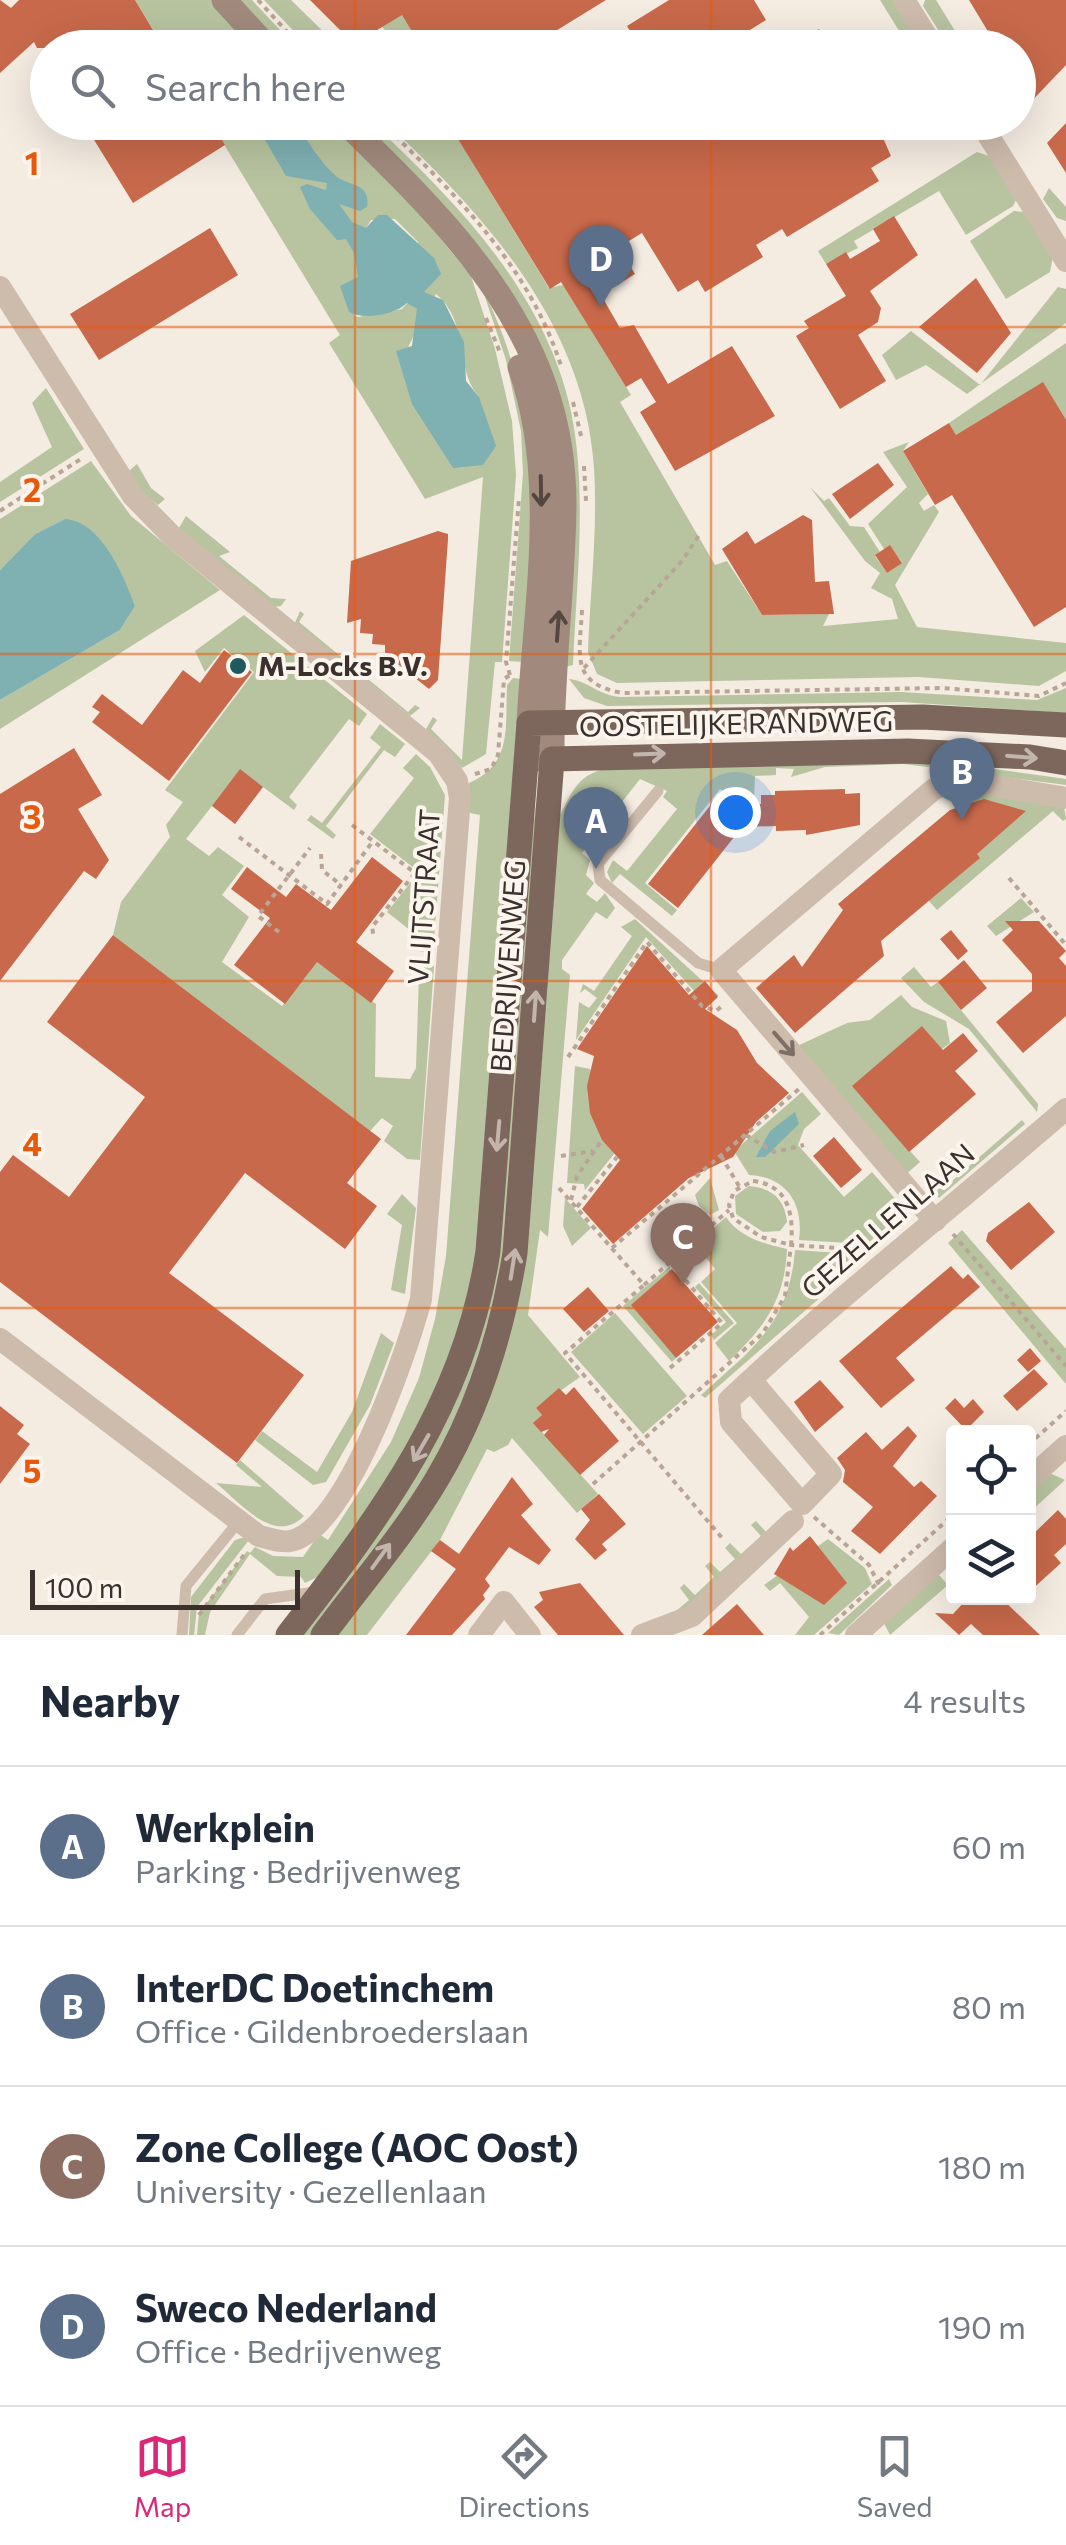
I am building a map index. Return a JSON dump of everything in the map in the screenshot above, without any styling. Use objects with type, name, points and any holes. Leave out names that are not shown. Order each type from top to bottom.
[{"type":"main road","points":[[224,0],[252,30]]},
{"type":"main road","name":"BEDRIJVENWEG","points":[[288,1635],[370,1530],[426,1443],[460,1366],[483,1284],[526,760],[540,724],[563,548],[560,446],[548,396],[520,323],[452,228],[363,140]]},
{"type":"main road","name":"BEDRIJVENWEG","points":[[323,1635],[436,1480],[476,1400],[500,1332],[516,1254],[552,759],[521,675],[542,494],[539,437],[530,394],[482,269]]},
{"type":"main road","name":"OOSTELIJKE RANDWEG","points":[[540,724],[923,717],[1066,725]]},
{"type":"main road","name":"OOSTELIJKE RANDWEG","points":[[526,760],[908,751],[1030,756],[1066,763]]},
{"type":"street","points":[[904,0],[923,30]]},
{"type":"street","points":[[991,140],[1066,260]]},
{"type":"street","name":"VLIJTSTRAAT","points":[[0,288],[133,496],[172,536],[429,744],[457,781],[460,798],[450,960],[426,1270],[416,1319],[379,1421],[330,1506],[307,1534],[291,1541],[259,1536]]},
{"type":"street","points":[[944,1228],[722,970],[934,788],[959,780],[1066,798]]},
{"type":"street","name":"GEZELLENLAAN","points":[[798,1512],[732,1422],[730,1400],[944,1228],[1066,1109]]},
{"type":"street","points":[[0,1339],[259,1536]]},
{"type":"street","points":[[642,1635],[692,1616],[832,1474],[751,1380]]},
{"type":"street","points":[[1036,1474],[1063,1454]]},
{"type":"street","points":[[856,1635],[946,1554]]},
{"type":"street","points":[[479,1635],[504,1602],[530,1635]]},
{"type":"lane","points":[[658,791],[598,864],[597,872],[600,880],[698,963],[722,970]]},
{"type":"lane","points":[[182,1635],[186,1586],[239,1521]]},
{"type":"lane","points":[[237,1635],[265,1599],[324,1589]]},
{"type":"path","points":[[258,0],[286,30]]},
{"type":"path","points":[[485,316],[504,368]]},
{"type":"path","points":[[578,421],[581,438]]},
{"type":"path","points":[[0,511],[100,446]]},
{"type":"path","points":[[583,454],[586,506]]},
{"type":"path","points":[[519,498],[506,662],[521,675]]},
{"type":"path","points":[[582,669],[682,560],[701,532]]},
{"type":"path","points":[[582,600],[582,669],[591,684],[622,693],[943,688],[1038,696],[1066,683]]},
{"type":"path","points":[[457,781],[490,769],[498,755],[504,679],[521,675]]},
{"type":"path","points":[[352,825],[414,873],[372,926],[374,938]]},
{"type":"path","points":[[239,837],[327,904],[373,841]]},
{"type":"path","points":[[279,932],[258,916],[310,848]]},
{"type":"path","points":[[321,854],[322,870],[341,885]]},
{"type":"path","points":[[1009,878],[1066,945]]},
{"type":"path","points":[[568,1057],[646,942],[702,1006],[716,1011],[739,992]]},
{"type":"path","points":[[612,1248],[799,1089]]},
{"type":"path","points":[[746,1134],[774,1152],[804,1145]]},
{"type":"path","points":[[571,1200],[577,1176],[602,1140]]},
{"type":"path","points":[[561,1156],[593,1150]]},
{"type":"path","points":[[721,1156],[739,1186]]},
{"type":"path","points":[[576,1207],[617,1157]]},
{"type":"path","points":[[592,1484],[764,1332],[785,1296],[792,1216],[782,1193],[763,1182],[739,1186]]},
{"type":"path","points":[[723,1539],[566,1352],[729,1210],[739,1186]]},
{"type":"path","points":[[559,1188],[644,1284]]},
{"type":"path","points":[[729,1210],[748,1231],[792,1244],[879,1250]]},
{"type":"path","points":[[944,1228],[1066,1366]]},
{"type":"path","points":[[670,1262],[722,1323],[670,1368]]},
{"type":"path","points":[[1036,1438],[1066,1411]]},
{"type":"path","points":[[798,1512],[869,1565],[879,1585]]},
{"type":"path","points":[[820,1635],[953,1515]]},
{"type":"path","points":[[196,1628],[199,1613],[259,1536]]},
{"type":"green space","points":[[135,0],[213,0],[240,30],[154,30]]},
{"type":"green space","points":[[238,0],[252,0],[280,30],[266,30]]},
{"type":"green space","points":[[264,0],[291,0],[322,30],[293,30]]},
{"type":"green space","points":[[366,0],[393,0],[412,30],[385,30]]},
{"type":"green space","points":[[880,0],[894,0],[912,30],[899,30]]},
{"type":"green space","points":[[925,0],[936,0],[955,30],[938,30],[923,6]]},
{"type":"green space","points":[[221,140],[265,140],[281,166],[316,153],[306,140],[350,140],[394,182],[471,276],[495,349],[512,421],[516,475],[502,662],[495,662],[486,754],[462,768],[426,729],[433,717],[437,720],[431,729],[462,760],[483,477],[425,499],[329,343],[340,335]],"holes":[[[395,219],[418,242],[421,288],[402,309],[354,315],[365,230],[371,220]],[[436,294],[447,305],[458,331],[471,385],[479,397],[407,349]]]},
{"type":"green space","points":[[376,140],[390,140],[475,229],[532,310],[553,354],[569,401],[579,478],[573,665],[565,667],[569,479],[479,248],[435,195]]},
{"type":"green space","points":[[404,140],[459,140],[549,288],[563,285],[631,395],[620,402],[715,565],[727,561],[762,615],[829,614],[823,626],[898,619],[892,599],[871,588],[880,573],[865,561],[810,487],[824,501],[829,498],[850,526],[864,527],[880,552],[875,556],[887,573],[902,562],[890,546],[884,549],[868,524],[907,487],[883,452],[909,442],[903,451],[928,494],[919,503],[924,511],[934,505],[939,512],[895,585],[917,627],[1066,643],[1066,671],[1039,686],[919,677],[617,683],[597,674],[588,652],[594,468],[587,416],[572,367],[524,276],[493,235]]},
{"type":"green space","points":[[977,152],[992,157],[1017,198],[1013,206],[966,235],[939,191],[854,241],[858,248],[826,264],[818,251]]},
{"type":"green space","points":[[1049,188],[1066,207],[1066,221],[1057,218],[1043,199]]},
{"type":"green space","points":[[1014,211],[1026,212],[1053,256],[1050,272],[1006,299],[970,241]]},
{"type":"green space","points":[[1058,287],[1066,289],[1066,323],[981,383]]},
{"type":"green space","points":[[482,288],[503,335],[526,426],[531,517],[523,662],[509,661],[523,473],[521,431],[506,360]]},
{"type":"green space","points":[[911,331],[980,385],[967,394],[926,365],[896,380],[882,355]]},
{"type":"green space","points":[[1066,343],[1066,420],[956,435],[949,423]]},
{"type":"green space","points":[[46,388],[84,449],[0,502],[0,482],[52,447],[32,403]]},
{"type":"green space","points":[[91,461],[131,516],[220,590],[0,729],[0,700],[120,630],[135,606],[99,540],[65,519],[35,534],[0,570],[0,519]]},
{"type":"green space","points":[[137,464],[151,488],[165,499],[158,505],[141,491],[129,471]]},
{"type":"green space","points":[[186,516],[230,552],[219,556],[271,598],[286,599],[281,606],[274,607],[179,528]]},
{"type":"green space","points":[[300,611],[304,614],[299,622],[408,712],[415,705],[420,708],[410,716],[295,623]]},
{"type":"green space","points":[[244,615],[367,714],[359,726],[349,719],[289,797],[297,805],[294,810],[263,787],[212,806],[186,839],[209,856],[218,847],[244,866],[222,895],[249,917],[222,962],[282,1006],[309,973],[312,958],[376,1004],[375,1077],[410,1079],[416,1068],[419,974],[426,965],[434,966],[420,1160],[407,1159],[384,1141],[393,1126],[382,1118],[370,1131],[113,935],[121,902],[170,837],[166,825],[183,802],[165,790],[254,672],[224,648],[205,672],[195,651]]},
{"type":"green space","points":[[513,678],[521,679],[479,1245],[462,1327],[402,1463],[320,1576],[305,1583],[301,1577],[277,1576],[250,1554],[210,1612],[205,1635],[197,1635],[199,1613],[247,1551],[250,1553],[255,1547],[273,1556],[303,1557],[319,1534],[328,1540],[391,1442],[419,1378],[446,1256],[480,815],[470,813],[469,783],[493,766],[500,755],[506,729],[507,685]]},
{"type":"green space","points":[[569,679],[621,697],[901,692],[1037,700],[1066,688],[1066,713],[901,702],[607,706],[584,698]]},
{"type":"green space","points":[[380,724],[405,744],[395,757],[384,750],[326,826],[336,835],[333,839],[307,820],[311,815],[322,823],[381,747],[370,738]]},
{"type":"green space","points":[[416,754],[430,767],[445,795],[433,953],[411,950],[420,938],[387,912],[419,872],[370,834],[414,778],[403,768]]},
{"type":"green space","points":[[858,761],[965,765],[1066,779],[1066,785],[904,764],[825,767],[791,777],[794,769],[776,768],[776,775],[755,776],[754,802],[737,802],[720,789],[645,883],[677,910],[672,916],[620,874],[612,883],[607,872],[613,860],[627,871],[677,809],[663,797],[667,791],[640,779],[582,853],[590,860],[586,875],[594,883],[586,894],[597,902],[605,893],[615,908],[607,919],[596,912],[562,960],[562,969],[570,975],[548,1237],[540,1230],[528,1315],[580,1377],[536,1408],[542,1415],[534,1423],[598,1494],[577,1513],[512,1438],[508,1445],[494,1452],[487,1449],[440,1540],[367,1635],[338,1635],[485,1406],[560,815],[571,794],[587,776],[604,769]]},
{"type":"green space","points":[[947,791],[1064,807],[1066,819],[1063,821],[1053,811],[937,910],[929,901],[964,813]]},
{"type":"green space","points":[[537,796],[506,1247],[476,1372],[440,1454],[413,1498],[315,1635],[302,1635],[409,1484],[463,1385]]},
{"type":"green space","points":[[1021,898],[1034,912],[996,936],[987,926]]},
{"type":"green space","points":[[635,919],[719,996],[694,991],[646,937],[576,1040],[579,1002],[589,1008],[597,998],[585,989],[580,993],[583,984],[594,991],[632,936],[621,927]]},
{"type":"green space","points":[[914,967],[931,987],[938,982],[1038,1104],[1037,1112],[969,1029],[924,1002],[901,978]]},
{"type":"green space","points":[[901,995],[912,1007],[946,1021],[950,1043],[942,1049],[923,1027],[890,1129],[920,1162],[904,1176],[795,1047],[847,1023],[870,1020]]},
{"type":"green space","points":[[575,1066],[590,1069],[614,1154],[585,1190],[584,1184],[567,1183]]},
{"type":"green space","points":[[802,1092],[821,1114],[804,1129],[798,1145],[844,1197],[872,1172],[912,1218],[881,1245],[799,1240],[798,1215],[790,1194],[773,1181],[749,1175],[734,1151]]},
{"type":"green space","points":[[1022,1120],[1025,1124],[939,1198],[926,1183],[935,1176],[945,1187]]},
{"type":"green space","points":[[710,1178],[719,1210],[710,1215],[699,1206],[695,1195]]},
{"type":"green space","points":[[749,1186],[771,1192],[780,1201],[787,1222],[780,1231],[763,1232],[736,1214],[735,1196]]},
{"type":"green space","points":[[402,1194],[416,1208],[405,1294],[391,1290],[402,1225],[387,1214]]},
{"type":"green space","points":[[565,1198],[591,1228],[572,1246],[563,1226]]},
{"type":"green space","points":[[726,1217],[745,1235],[787,1249],[782,1283],[771,1311],[729,1361],[715,1343],[737,1323],[701,1282],[715,1269],[695,1244]]},
{"type":"green space","points":[[962,1230],[1066,1349],[1066,1384],[948,1243]]},
{"type":"green space","points":[[795,1250],[869,1255],[705,1398],[701,1395],[752,1348],[776,1316],[785,1297]]},
{"type":"green space","points":[[670,1266],[676,1358],[672,1362],[623,1306]]},
{"type":"green space","points":[[699,1283],[734,1323],[714,1340],[711,1335],[726,1322],[695,1287]]},
{"type":"green space","points":[[615,1313],[687,1396],[643,1434],[571,1352]]},
{"type":"green space","points":[[381,1333],[394,1343],[370,1405],[326,1482],[313,1485],[255,1440],[262,1431],[317,1472],[352,1412]]},
{"type":"green space","points":[[240,1460],[304,1516],[293,1524],[270,1524],[236,1501],[216,1483],[262,1487],[236,1465]]},
{"type":"green space","points":[[1047,1472],[1065,1480],[1036,1507],[1036,1482]]},
{"type":"green space","points":[[756,1521],[766,1532],[683,1612],[668,1618],[689,1600],[680,1588],[684,1584],[695,1595],[714,1577],[705,1566],[710,1562],[720,1572],[735,1559],[725,1548],[730,1543],[741,1554],[761,1536],[751,1525]]},
{"type":"green space","points":[[828,1539],[865,1568],[872,1584],[814,1635],[795,1635],[809,1617],[780,1583],[770,1591],[764,1585]]},
{"type":"green space","points":[[235,1540],[249,1540],[197,1607],[194,1635],[189,1635],[191,1597]]},
{"type":"green space","points":[[938,1574],[946,1583],[890,1635],[883,1621]]},
{"type":"green space","points":[[889,1579],[892,1585],[839,1635],[828,1633]]},
{"type":"water","points":[[265,140],[306,140],[330,170],[366,193],[367,207],[360,211],[339,204],[352,222],[366,228],[378,215],[387,215],[434,258],[441,274],[424,292],[443,300],[464,342],[466,381],[479,397],[496,446],[483,465],[453,468],[412,404],[396,351],[412,346],[417,309],[407,303],[379,315],[349,312],[340,286],[358,277],[354,253],[346,239],[337,240],[310,209],[300,187],[307,184],[326,190],[327,183],[286,176]]},
{"type":"water","points":[[65,519],[78,522],[100,539],[118,566],[135,606],[120,630],[0,700],[0,570],[35,534]]},
{"type":"water","points":[[795,1112],[799,1124],[765,1157],[756,1157],[770,1131]]},
{"type":"building","points":[[0,0],[11,8],[19,0],[135,0],[153,30],[30,30],[30,46],[0,73]]},
{"type":"building","points":[[310,0],[606,0],[557,30],[411,30],[402,15],[377,30],[340,30]]},
{"type":"building","points":[[669,0],[754,0],[766,20],[750,30],[629,30],[627,26]]},
{"type":"building","points":[[969,0],[1066,0],[1066,65],[1036,96],[1036,30],[987,30]]},
{"type":"building","points":[[1066,123],[1066,173],[1047,143]]},
{"type":"building","points":[[94,140],[222,140],[225,145],[133,203]]},
{"type":"building","points":[[459,140],[884,140],[891,156],[871,168],[879,181],[787,237],[782,229],[756,245],[763,257],[705,292],[698,280],[678,292],[642,233],[619,247],[635,274],[601,295],[620,328],[634,325],[668,384],[732,346],[775,416],[675,471],[640,412],[656,402],[641,378],[626,387],[561,282],[550,289]]},
{"type":"building","points":[[894,216],[918,255],[870,291],[881,308],[878,322],[858,335],[886,381],[840,409],[796,336],[809,328],[804,321],[846,296],[826,264],[846,252],[850,259],[880,241],[873,229]]},
{"type":"building","points":[[210,228],[238,275],[99,360],[70,314]]},
{"type":"building","points":[[976,278],[1011,333],[977,373],[919,327]]},
{"type":"building","points":[[1043,382],[1066,420],[1066,607],[1034,627],[952,495],[935,505],[903,451],[949,423],[956,435]]},
{"type":"building","points":[[878,463],[894,485],[850,519],[832,494]]},
{"type":"building","points":[[803,515],[812,520],[815,582],[829,581],[834,614],[762,615],[722,549],[747,531],[755,544]]},
{"type":"building","points":[[438,531],[448,534],[448,539],[438,680],[429,689],[385,654],[385,645],[372,644],[373,634],[360,633],[361,619],[347,623],[351,561]]},
{"type":"building","points":[[890,545],[902,563],[887,573],[875,555]]},
{"type":"building","points":[[224,650],[252,672],[169,781],[92,722],[100,712],[92,707],[102,694],[142,725],[183,670],[200,683]]},
{"type":"building","points":[[74,748],[102,795],[78,809],[109,860],[96,879],[84,871],[0,981],[0,794]]},
{"type":"building","points":[[240,769],[263,787],[235,824],[212,806]]},
{"type":"building","points":[[845,789],[845,794],[860,793],[860,825],[806,835],[806,830],[776,831],[776,826],[742,827],[678,908],[648,884],[721,792],[736,804],[761,804],[761,795],[775,795],[775,791]]},
{"type":"building","points":[[984,799],[1026,811],[977,854],[980,858],[881,941],[884,956],[795,1033],[756,988],[794,955],[802,967],[843,910],[838,904],[950,810]]},
{"type":"building","points":[[372,857],[403,881],[356,942],[394,971],[371,1003],[317,962],[285,1004],[234,965],[270,918],[231,889],[247,867],[286,897],[296,884],[331,910]]},
{"type":"building","points":[[1005,921],[1039,921],[1066,951],[1059,958],[1066,966],[1066,1016],[1023,1053],[996,1022],[1032,991],[1032,974],[1002,940],[1013,930]]},
{"type":"building","points":[[951,930],[968,951],[958,960],[940,939]]},
{"type":"building","points":[[113,935],[381,1139],[347,1183],[377,1206],[345,1249],[245,1173],[169,1273],[304,1375],[237,1463],[0,1282],[0,1172],[13,1155],[69,1197],[145,1097],[47,1022]]},
{"type":"building","points":[[647,946],[689,995],[705,981],[718,997],[705,1009],[737,1030],[757,1063],[789,1093],[756,1122],[733,1157],[689,1178],[613,1244],[582,1209],[620,1160],[602,1140],[590,1113],[587,1086],[594,1056],[577,1049]]},
{"type":"building","points":[[964,960],[987,988],[961,1010],[938,982]]},
{"type":"building","points":[[922,1026],[943,1050],[963,1033],[978,1051],[955,1071],[976,1094],[909,1152],[852,1086]]},
{"type":"building","points":[[834,1137],[862,1170],[841,1188],[813,1156]]},
{"type":"building","points":[[1029,1202],[1055,1232],[1011,1270],[986,1241],[988,1233]]},
{"type":"building","points":[[951,1266],[963,1279],[968,1274],[980,1287],[896,1358],[915,1380],[881,1408],[839,1361]]},
{"type":"building","points":[[672,1269],[718,1322],[676,1358],[631,1305]]},
{"type":"building","points":[[588,1287],[609,1311],[584,1332],[563,1309]]},
{"type":"building","points":[[1030,1348],[1041,1361],[1028,1372],[1017,1360]]},
{"type":"building","points":[[1034,1369],[1048,1384],[1017,1411],[1003,1396]]},
{"type":"building","points":[[820,1380],[844,1407],[815,1432],[794,1402]]},
{"type":"building","points":[[574,1387],[619,1441],[580,1475],[544,1435],[549,1429],[541,1432],[533,1423],[542,1415],[536,1408],[559,1388],[566,1395]]},
{"type":"building","points":[[955,1398],[964,1408],[973,1399],[984,1412],[971,1425],[961,1425],[945,1408]]},
{"type":"building","points":[[0,1406],[24,1425],[17,1434],[30,1444],[0,1484]]},
{"type":"building","points":[[908,1426],[917,1436],[893,1466],[914,1487],[921,1481],[937,1496],[880,1554],[851,1531],[873,1507],[843,1482],[845,1470],[837,1458],[866,1432],[882,1450]]},
{"type":"building","points":[[512,1477],[533,1504],[521,1515],[551,1550],[539,1565],[509,1547],[485,1579],[490,1586],[483,1595],[485,1599],[452,1635],[406,1635],[456,1569],[431,1551],[440,1540],[459,1554]]},
{"type":"building","points":[[599,1494],[626,1524],[602,1544],[607,1550],[595,1560],[575,1539],[590,1520],[581,1509]]},
{"type":"building","points":[[1058,1510],[1066,1519],[1066,1544],[1054,1555],[1061,1563],[1036,1586],[1036,1531]]},
{"type":"building","points":[[810,1536],[847,1583],[824,1605],[774,1574],[790,1547],[793,1551]]},
{"type":"building","points":[[580,1583],[624,1635],[558,1635],[534,1607],[543,1600],[539,1592]]},
{"type":"building","points":[[737,1604],[764,1635],[702,1635]]},
{"type":"building","points":[[961,1605],[1008,1605],[1040,1635],[983,1635],[971,1624],[959,1635],[935,1613],[953,1614]]},
{"type":"place","name":"Sweco Nederland","points":[[601,307]]},
{"type":"place","name":"M-Locks B.V.","points":[[238,666]]},
{"type":"place","name":"InterDC Doetinchem","points":[[962,820]]},
{"type":"place","name":"Werkplein","points":[[596,869]]},
{"type":"place","name":"Zone College (AOC Oost)","points":[[683,1285]]}]
